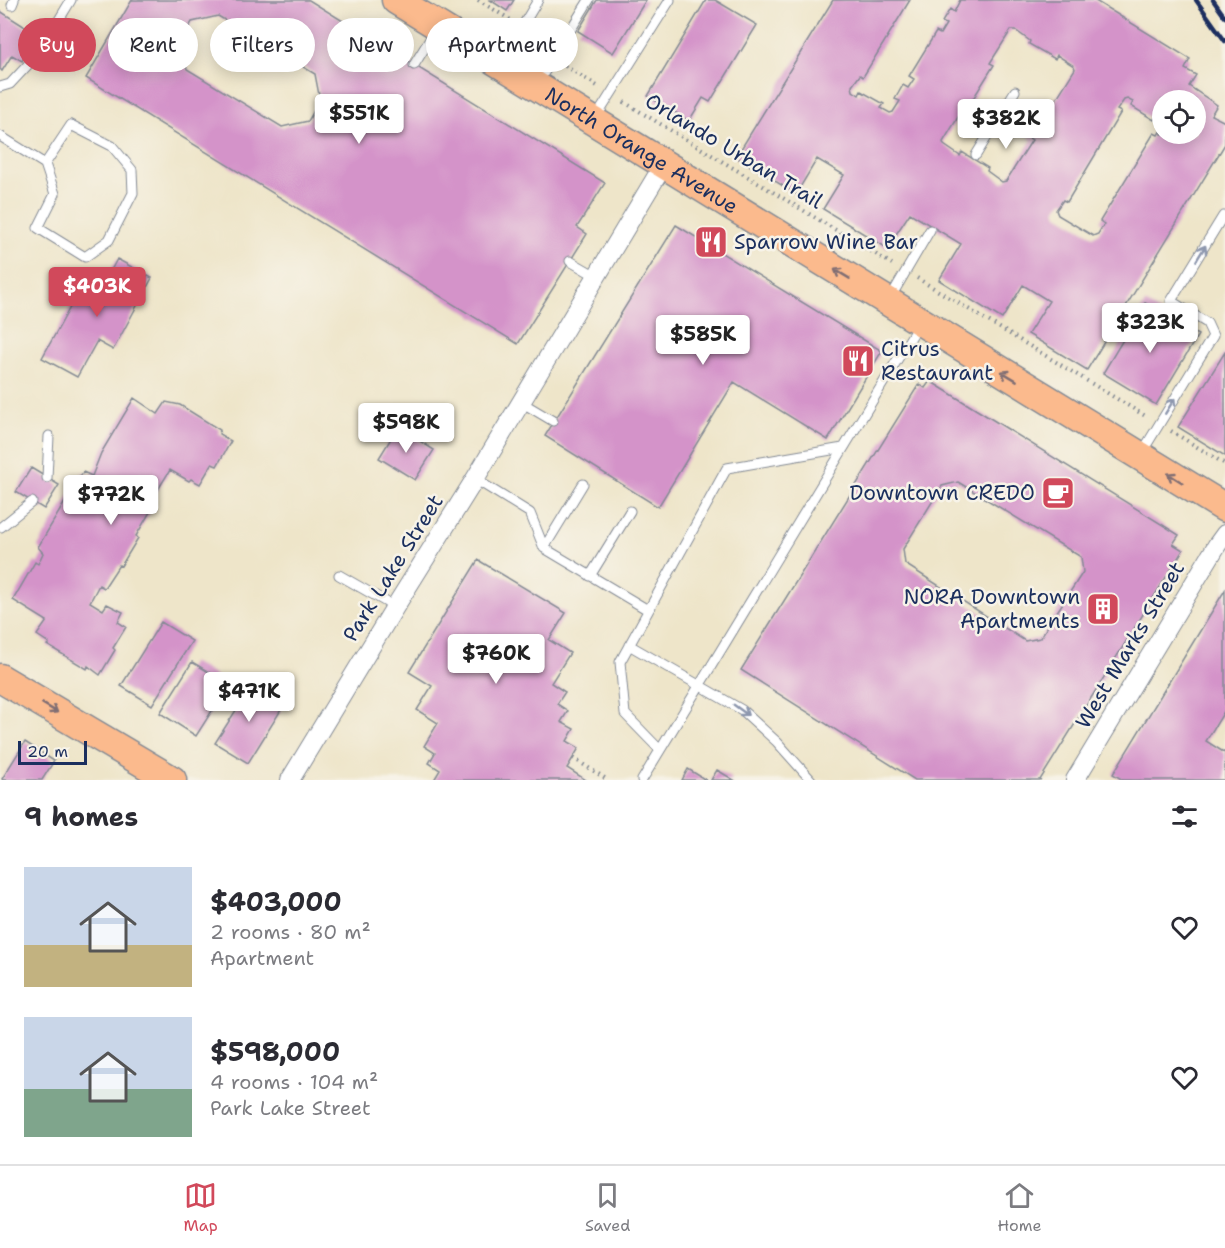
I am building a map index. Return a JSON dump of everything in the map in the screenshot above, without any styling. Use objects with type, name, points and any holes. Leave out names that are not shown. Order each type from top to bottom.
[{"type":"main road","name":"North Orange Avenue","points":[[396,0],[426,19]]},
{"type":"main road","name":"North Orange Avenue","points":[[513,72],[1225,508]]},
{"type":"main road","points":[[3,686],[172,780]]},
{"type":"street","name":"Park Lake Street","points":[[290,780],[476,479],[664,164]]},
{"type":"street","name":"West Marks Street","points":[[1076,780],[1216,545],[1225,534]]},
{"type":"lane","points":[[0,87],[9,84],[39,53],[71,0]]},
{"type":"lane","points":[[527,18],[538,0]]},
{"type":"lane","points":[[578,18],[589,0]]},
{"type":"lane","points":[[594,121],[670,0]]},
{"type":"lane","points":[[414,64],[426,45]]},
{"type":"lane","points":[[536,86],[544,72]]},
{"type":"lane","points":[[976,156],[1015,91]]},
{"type":"lane","points":[[0,136],[45,164],[55,194],[38,228],[85,256],[109,240],[133,193],[132,170],[112,146],[71,125],[45,164]]},
{"type":"lane","points":[[1139,456],[1213,336],[1207,323],[1171,301],[1225,216]]},
{"type":"lane","points":[[888,302],[930,230]]},
{"type":"lane","points":[[570,261],[596,276]]},
{"type":"lane","points":[[642,780],[921,322]]},
{"type":"lane","points":[[521,402],[553,421]]},
{"type":"lane","points":[[47,478],[49,436]]},
{"type":"lane","points":[[660,750],[625,714],[620,662],[727,468],[843,448]]},
{"type":"lane","points":[[476,479],[530,513],[544,548],[648,610]]},
{"type":"lane","points":[[544,548],[583,484]]},
{"type":"lane","points":[[1,527],[32,502]]},
{"type":"lane","points":[[590,576],[630,511]]},
{"type":"lane","points":[[339,575],[395,607]]},
{"type":"lane","points":[[629,645],[742,710],[777,742],[811,780]]},
{"type":"path","points":[[478,0],[509,18]]},
{"type":"path","name":"Orlando Urban Trail","points":[[575,72],[1225,465]]},
{"type":"path","points":[[573,758],[608,780]]},
{"type":"building","points":[[132,0],[309,0],[338,18],[327,18],[327,72],[414,72],[414,65],[605,183],[577,227],[587,234],[518,344],[86,78],[90,72],[96,72],[96,61],[108,41],[108,72],[192,72],[282,127],[308,121],[320,100],[315,74],[312,72],[315,72],[315,18],[221,18],[218,16],[198,21],[198,18],[121,18]]},
{"type":"building","points":[[490,0],[514,0],[507,11]]},
{"type":"building","points":[[597,0],[646,0],[613,53],[578,31]]},
{"type":"building","points":[[706,0],[715,0],[757,25],[710,102],[703,98],[689,121],[648,96]]},
{"type":"building","points":[[833,0],[910,0],[863,77],[860,75],[852,86],[853,91],[859,95],[861,91],[884,104],[881,108],[890,113],[900,101],[895,99],[903,85],[908,88],[914,79],[909,76],[936,32],[940,34],[946,24],[942,22],[950,9],[954,12],[960,0],[1094,0],[1190,59],[1185,69],[1196,75],[1189,86],[1195,90],[1152,90],[1152,119],[1131,106],[1133,102],[1124,100],[1117,110],[1121,112],[1067,202],[1063,200],[1056,210],[1058,215],[1093,236],[1098,234],[1104,224],[1100,221],[1152,136],[1152,144],[1206,144],[1206,98],[1217,105],[1211,115],[1225,122],[1225,144],[1087,370],[1028,334],[1049,301],[1023,285],[1002,319],[939,280],[961,244],[910,213],[887,248],[823,209],[844,175],[817,159],[796,194],[736,157]],"holes":[[[1011,30],[1015,30],[1030,41],[1029,44],[1055,59],[1057,55],[1075,69],[1050,109],[1047,107],[1029,138],[1032,140],[1006,181],[1002,182],[987,171],[988,168],[962,152],[960,156],[943,142],[994,65],[990,63]]]},
{"type":"building","points":[[0,11],[18,22],[18,59],[12,55],[2,71],[0,69]]},
{"type":"building","points":[[676,225],[882,351],[828,440],[734,382],[658,507],[545,436]]},
{"type":"building","points":[[117,259],[152,278],[113,350],[97,341],[77,377],[42,358],[83,284],[99,293]]},
{"type":"building","points":[[1145,303],[1198,335],[1156,405],[1103,373]]},
{"type":"building","points":[[1225,352],[1225,456],[1178,427]]},
{"type":"building","name":"NORA Downtown Apartments","points":[[930,381],[1179,535],[1173,544],[1183,550],[1040,780],[915,780],[741,670],[919,384],[925,388]],"holes":[[[958,482],[1081,557],[1083,572],[1040,638],[1025,641],[905,564],[903,549],[942,486]]]},
{"type":"building","points":[[134,398],[158,414],[166,402],[180,405],[220,430],[219,434],[231,441],[217,466],[212,464],[200,484],[191,479],[189,481],[170,470],[146,509],[150,512],[121,566],[119,565],[104,588],[99,585],[90,602],[103,610],[107,604],[123,612],[118,622],[126,627],[100,675],[88,666],[87,669],[47,645],[49,643],[37,635],[47,621],[13,600],[35,562],[38,564],[43,553],[38,547],[83,472],[92,476],[101,453]]},
{"type":"building","points":[[398,427],[434,450],[415,480],[379,458]]},
{"type":"building","points":[[31,468],[59,485],[44,509],[16,492]]},
{"type":"building","points":[[478,560],[566,613],[549,640],[570,653],[551,683],[565,692],[557,704],[568,711],[561,722],[574,729],[567,741],[579,748],[567,768],[586,780],[434,780],[440,770],[429,763],[435,753],[424,746],[438,723],[417,710],[432,686],[409,672]]},
{"type":"building","points":[[1225,590],[1225,710],[1206,741],[1225,753],[1225,780],[1123,780],[1113,774]]},
{"type":"building","points":[[161,622],[192,641],[152,705],[121,686]]},
{"type":"building","points":[[192,662],[229,684],[196,736],[160,713]]},
{"type":"building","points":[[256,679],[272,689],[266,700],[281,710],[248,763],[215,743]]},
{"type":"building","points":[[25,742],[54,761],[42,780],[3,780],[2,779]]},
{"type":"building","points":[[688,769],[706,780],[682,780]]},
{"type":"building","points":[[717,770],[734,780],[711,780]]},
{"type":"railway","points":[[1196,0],[1225,41]]},
{"type":"railway","points":[[1213,0],[1225,17]]},
{"type":"place","name":"Sparrow Wine Bar","points":[[711,242]]},
{"type":"place","name":"Citrus Restaurant","points":[[858,361]]},
{"type":"place","name":"Downtown CREDO","points":[[1058,493]]},
{"type":"place","name":"NORA Downtown Apartments","points":[[1103,609]]}]
